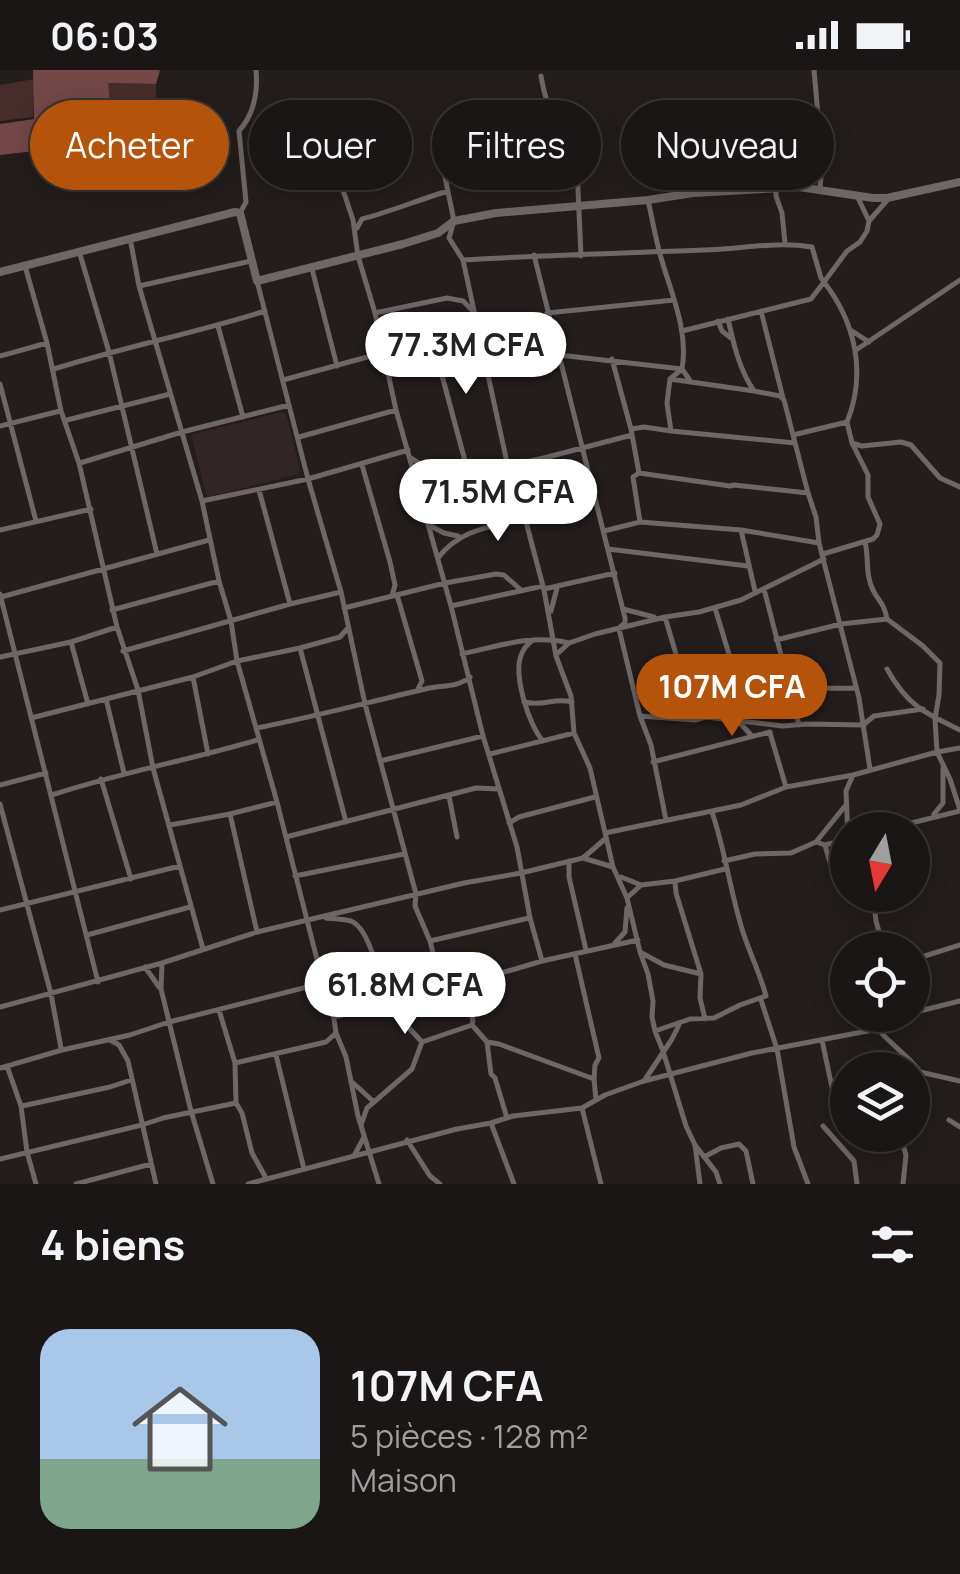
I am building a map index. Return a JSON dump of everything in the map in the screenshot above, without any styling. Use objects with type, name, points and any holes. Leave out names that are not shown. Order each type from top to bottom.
[{"type":"main road","points":[[820,190],[889,198],[960,182]]},
{"type":"main road","points":[[0,272],[240,213],[257,281],[424,238],[454,222],[496,213],[776,190]]},
{"type":"street","points":[[240,213],[246,202],[239,131],[247,122],[256,96],[256,70]]},
{"type":"street","points":[[814,70],[817,100]]},
{"type":"street","points":[[541,76],[546,100]]},
{"type":"street","points":[[343,190],[356,230],[358,256],[375,312],[396,410],[470,677],[482,736],[510,823],[542,961]]},
{"type":"street","points":[[577,190],[582,256]]},
{"type":"street","points":[[776,190],[785,243]]},
{"type":"street","points":[[356,230],[362,219],[448,191],[454,222],[450,238],[463,260],[508,466],[550,614],[556,656],[572,702],[574,733],[590,768],[613,867],[627,898],[648,974],[655,1030],[686,1126],[720,1184]]},
{"type":"street","points":[[858,196],[869,221]]},
{"type":"street","points":[[682,331],[812,298],[846,250],[860,242],[869,221],[889,198]]},
{"type":"street","points":[[648,200],[658,251],[682,331],[682,368],[690,382]]},
{"type":"street","points":[[130,238],[202,502],[237,661],[378,1184]]},
{"type":"street","points":[[463,260],[750,248],[785,243],[812,247],[820,278],[840,303],[852,330],[856,380],[847,422],[852,443],[868,475],[868,497],[880,524],[873,540],[823,556],[741,600],[568,643],[556,656]]},
{"type":"street","points":[[79,251],[109,352],[157,554]]},
{"type":"street","points":[[534,255],[623,609],[625,622],[619,628]]},
{"type":"street","points":[[140,286],[251,261]]},
{"type":"street","points":[[24,264],[54,368],[61,411],[91,509],[112,610],[138,690],[153,768],[204,949]]},
{"type":"street","points":[[312,269],[337,366]]},
{"type":"street","points":[[856,350],[960,280]]},
{"type":"street","points":[[257,281],[340,592],[365,704],[416,894],[415,906],[430,940],[442,990]]},
{"type":"street","points":[[375,312],[447,298],[462,301],[475,312]]},
{"type":"street","points":[[548,314],[674,300]]},
{"type":"street","points":[[54,368],[266,311]]},
{"type":"street","points":[[761,311],[816,516],[859,698],[870,769]]},
{"type":"street","points":[[728,319],[741,370],[754,392]]},
{"type":"street","points":[[718,321],[722,331],[733,340]]},
{"type":"street","points":[[218,326],[243,417]]},
{"type":"street","points":[[282,380],[434,342],[479,336],[501,338],[528,330],[554,341]]},
{"type":"street","points":[[852,330],[869,342]]},
{"type":"street","points":[[434,342],[472,473]]},
{"type":"street","points":[[0,356],[47,343]]},
{"type":"street","points":[[559,354],[682,368]]},
{"type":"street","points":[[612,359],[639,473]]},
{"type":"street","points":[[671,432],[670,379],[682,368]]},
{"type":"street","points":[[670,379],[783,398]]},
{"type":"street","points":[[0,384],[36,521]]},
{"type":"street","points":[[66,420],[170,394]]},
{"type":"street","points":[[79,463],[289,405]]},
{"type":"street","points":[[299,437],[396,410]]},
{"type":"street","points":[[0,426],[61,411]]},
{"type":"street","points":[[662,430],[668,421]]},
{"type":"street","points":[[792,434],[847,422]]},
{"type":"street","points":[[202,502],[410,454],[443,478],[472,473],[583,449],[632,432],[636,427],[795,443]]},
{"type":"street","points":[[852,443],[912,445],[940,478],[959,488]]},
{"type":"street","points":[[462,474],[466,461]]},
{"type":"street","points":[[362,464],[422,681],[430,688]]},
{"type":"street","points":[[640,522],[633,478],[639,473],[808,494]]},
{"type":"street","points":[[259,490],[290,604]]},
{"type":"street","points":[[0,530],[91,509]]},
{"type":"street","points":[[438,558],[460,536],[525,518]]},
{"type":"street","points":[[604,531],[640,522],[741,530],[820,542]]},
{"type":"street","points":[[429,524],[460,536]]},
{"type":"street","points":[[741,530],[756,592]]},
{"type":"street","points":[[98,982],[0,595],[210,540]]},
{"type":"street","points":[[865,542],[873,592],[883,602],[887,619],[940,663],[935,718],[937,752],[960,811],[932,817]]},
{"type":"street","points":[[608,549],[748,566]]},
{"type":"street","points":[[344,608],[445,583],[501,574],[521,590]]},
{"type":"street","points":[[451,606],[615,574]]},
{"type":"street","points":[[112,610],[219,582]]},
{"type":"street","points":[[550,614],[557,586]]},
{"type":"street","points":[[764,588],[799,725]]},
{"type":"street","points":[[123,651],[340,592]]},
{"type":"street","points":[[715,608],[738,689],[739,722],[752,736]]},
{"type":"street","points":[[623,609],[665,617]]},
{"type":"street","points":[[665,617],[696,717]]},
{"type":"street","points":[[776,640],[841,624],[887,619]]},
{"type":"street","points":[[31,718],[340,637],[348,626]]},
{"type":"street","points":[[0,657],[117,628]]},
{"type":"street","points":[[619,628],[651,745],[666,820]]},
{"type":"street","points":[[462,654],[533,640],[568,643]]},
{"type":"street","points":[[528,745],[534,732],[531,708],[524,702],[520,657],[533,640]]},
{"type":"street","points":[[70,642],[88,704]]},
{"type":"street","points":[[300,648],[346,822]]},
{"type":"street","points":[[887,669],[903,696],[960,730]]},
{"type":"street","points":[[193,677],[208,754]]},
{"type":"street","points":[[257,728],[463,683],[470,677]]},
{"type":"street","points":[[417,691],[422,681]]},
{"type":"street","points":[[738,689],[856,688]]},
{"type":"street","points":[[859,698],[874,716]]},
{"type":"street","points":[[106,699],[124,773]]},
{"type":"street","points":[[531,708],[559,700],[572,702]]},
{"type":"street","points":[[640,716],[706,717],[769,728],[863,725],[874,716],[923,709]]},
{"type":"street","points":[[653,762],[769,728]]},
{"type":"street","points":[[769,728],[786,788]]},
{"type":"street","points":[[534,732],[543,741]]},
{"type":"street","points":[[490,754],[574,733]]},
{"type":"street","points":[[380,761],[482,736]]},
{"type":"street","points":[[52,796],[124,773],[258,740]]},
{"type":"street","points":[[583,858],[605,836],[741,805],[786,788],[960,748]]},
{"type":"street","points":[[932,817],[943,803],[943,765]]},
{"type":"street","points":[[0,785],[46,773]]},
{"type":"street","points":[[846,812],[846,792],[853,775]]},
{"type":"street","points":[[101,780],[131,878]]},
{"type":"street","points":[[286,837],[476,788],[498,789]]},
{"type":"street","points":[[448,796],[457,837]]},
{"type":"street","points":[[510,823],[595,797]]},
{"type":"street","points":[[170,825],[277,802]]},
{"type":"street","points":[[0,804],[51,994],[62,1050]]},
{"type":"street","points":[[618,876],[642,884],[676,881],[754,854],[791,852],[816,842],[846,806]]},
{"type":"street","points":[[655,1030],[690,1019],[714,1018],[766,996],[753,965],[712,810]]},
{"type":"street","points":[[507,813],[520,818]]},
{"type":"street","points":[[230,814],[257,932]]},
{"type":"street","points":[[816,842],[830,843]]},
{"type":"street","points":[[825,844],[830,860]]},
{"type":"street","points":[[295,876],[404,854]]},
{"type":"street","points":[[0,998],[1,1007],[98,982],[257,932],[569,860],[583,858],[613,867]]},
{"type":"street","points":[[569,860],[586,950]]},
{"type":"street","points":[[556,863],[569,876]]},
{"type":"street","points":[[0,910],[180,866]]},
{"type":"street","points":[[676,881],[701,974],[700,998],[705,1019]]},
{"type":"street","points":[[613,945],[625,932],[627,898],[642,884]]},
{"type":"street","points":[[403,897],[415,906]]},
{"type":"street","points":[[87,935],[190,906]]},
{"type":"street","points":[[322,917],[354,922],[363,930],[376,963],[385,1004]]},
{"type":"street","points":[[430,940],[530,918]]},
{"type":"street","points":[[334,1017],[542,961],[638,940]]},
{"type":"street","points":[[930,955],[960,946]]},
{"type":"street","points":[[640,952],[664,965],[701,974]]},
{"type":"street","points":[[575,954],[599,1058],[595,1065],[596,1100]]},
{"type":"street","points":[[162,963],[161,990],[213,1184]]},
{"type":"street","points":[[145,966],[161,990]]},
{"type":"street","points":[[36,1184],[21,1106],[4,1067],[323,983]]},
{"type":"street","points":[[464,984],[472,1026]]},
{"type":"street","points":[[762,1000],[777,1049],[794,1146],[808,1184]]},
{"type":"street","points":[[930,1009],[960,1002]]},
{"type":"street","points":[[372,1007],[387,1010],[422,1042]]},
{"type":"street","points":[[219,1010],[235,1063],[236,1103],[252,1153],[266,1178]]},
{"type":"street","points":[[644,1082],[680,1023]]},
{"type":"street","points":[[422,1042],[472,1026]]},
{"type":"street","points":[[472,1026],[487,1042],[491,1074],[507,1118]]},
{"type":"street","points":[[248,1184],[407,1140],[507,1118],[582,1108],[670,1074],[752,1053],[863,1032]]},
{"type":"street","points":[[880,1032],[920,1072],[960,1081]]},
{"type":"street","points":[[235,1063],[326,1042],[336,1033]]},
{"type":"street","points":[[124,1052],[130,1035]]},
{"type":"street","points":[[107,1038],[124,1052],[156,1184]]},
{"type":"street","points":[[822,1040],[830,1078]]},
{"type":"street","points":[[326,1042],[341,1047]]},
{"type":"street","points":[[361,1126],[367,1108],[412,1069],[422,1042]]},
{"type":"street","points":[[487,1042],[594,1079]]},
{"type":"street","points":[[276,1055],[304,1169]]},
{"type":"street","points":[[21,1106],[131,1080]]},
{"type":"street","points":[[350,1080],[374,1102]]},
{"type":"street","points":[[0,1159],[236,1103]]},
{"type":"street","points":[[582,1108],[602,1184]]},
{"type":"street","points":[[949,1120],[960,1127]]},
{"type":"street","points":[[491,1123],[514,1184]]},
{"type":"street","points":[[822,1126],[854,1162],[857,1184]]},
{"type":"street","points":[[354,1156],[364,1137]]},
{"type":"street","points":[[407,1140],[430,1176],[440,1184]]},
{"type":"street","points":[[704,1157],[739,1144],[746,1151],[753,1184]]},
{"type":"street","points":[[695,1145],[700,1184]]},
{"type":"street","points":[[903,1184],[905,1152]]},
{"type":"street","points":[[76,1184],[151,1164]]},
{"type":"shaded area","points":[[33,70],[160,70],[156,84],[108,83],[110,100],[34,100]]},
{"type":"shaded area","points":[[34,79],[30,117],[0,121],[0,85]]},
{"type":"shaded area","points":[[108,83],[156,84],[156,100],[86,100]]},
{"type":"shaded area","points":[[30,120],[30,152],[0,155],[0,124]]},
{"type":"shaded area","points":[[286,414],[299,474],[209,497],[193,434]]}]
